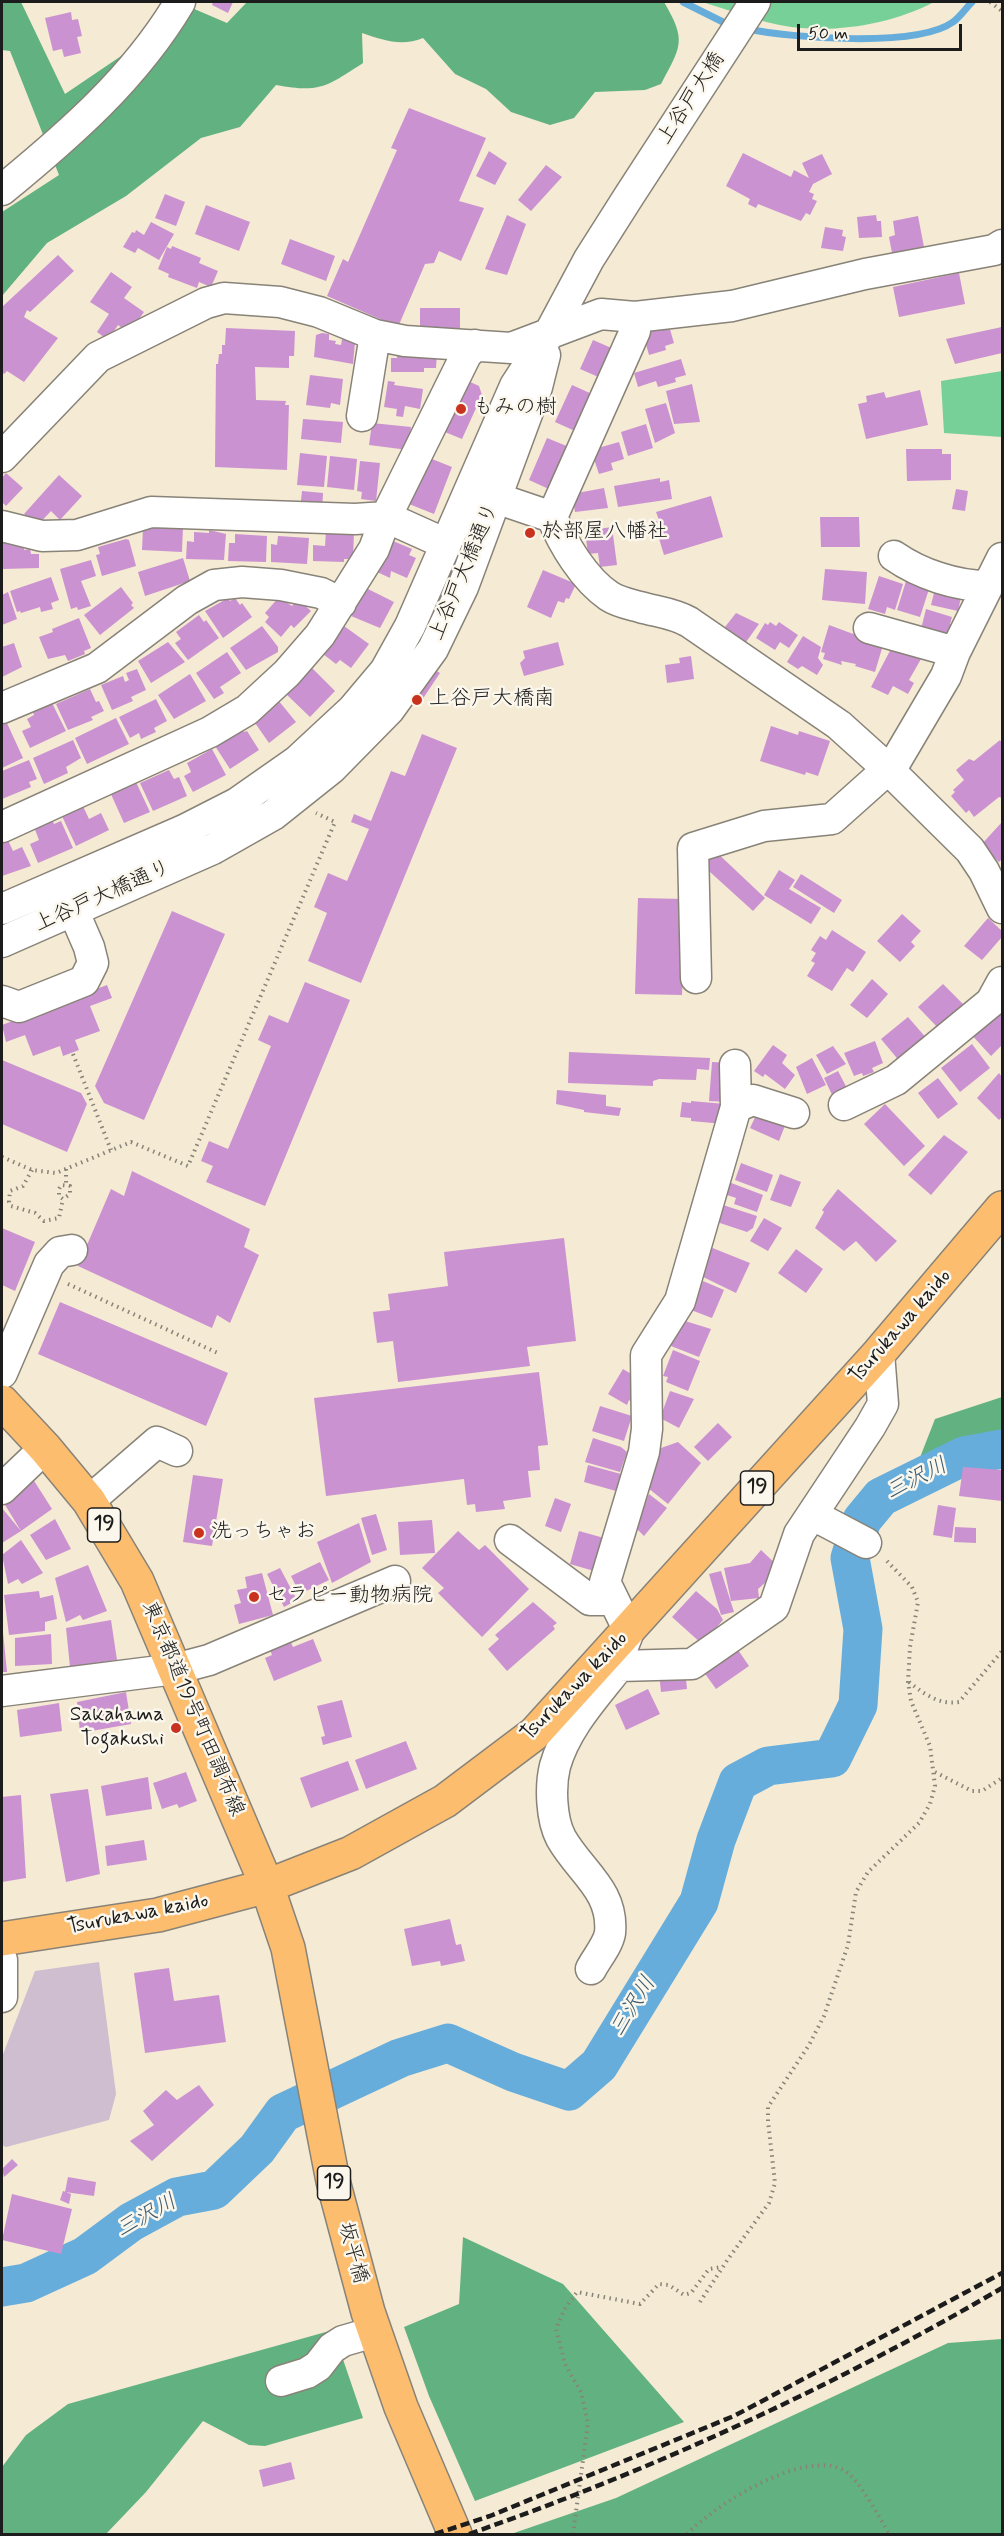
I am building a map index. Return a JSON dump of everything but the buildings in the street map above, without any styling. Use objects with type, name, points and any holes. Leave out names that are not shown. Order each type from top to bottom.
[{"type":"main road","name":"Tsurukawa kaido","points":[[2,1939],[158,1915],[267,1886],[351,1853],[445,1801],[534,1734],[879,1353],[1002,1208]]},
{"type":"main road","name":"東京都道19号町田調布線","points":[[2,1402],[45,1448],[89,1501],[137,1581],[267,1886],[288,1948],[308,2053]]},
{"type":"main road","name":"坂平橋","points":[[308,2053],[333,2181],[371,2322]]},
{"type":"main road","name":"19","points":[[371,2322],[401,2407],[454,2535]]},
{"type":"street","points":[[2,190],[81,123],[114,90],[158,38],[180,2]]},
{"type":"street","name":"上谷戸大橋","points":[[629,196],[755,2]]},
{"type":"street","name":"上谷戸大橋通り","points":[[2,909],[184,830],[237,803],[297,761],[353,709],[385,671],[410,626],[515,386],[550,332],[589,259],[629,196]]},
{"type":"street","points":[[2,457],[98,357],[206,303],[224,298],[280,302],[319,312],[375,335],[405,341],[511,348],[601,314],[636,317],[755,302],[825,283],[1000,257]]},
{"type":"street","points":[[636,317],[635,331],[552,517],[557,531],[593,583],[611,597],[645,609],[678,615],[839,725],[889,770],[970,850],[984,871],[1002,908]]},
{"type":"street","name":"上谷戸大橋通り","points":[[2,942],[213,849],[273,815],[332,768],[389,710],[433,648],[463,586],[537,387],[550,332]]},
{"type":"street","points":[[362,416],[375,335]]},
{"type":"street","points":[[2,827],[210,732],[247,710],[287,674],[342,603],[374,549],[386,517],[466,355],[475,345]]},
{"type":"street","points":[[496,498],[552,517]]},
{"type":"street","points":[[2,526],[42,536],[77,535],[151,512],[355,519],[386,517],[446,544]]},
{"type":"street","points":[[894,556],[912,568],[969,586],[987,586]]},
{"type":"street","points":[[696,978],[693,848],[764,826],[832,819],[889,770],[946,676],[955,652],[1002,558]]},
{"type":"street","points":[[2,708],[97,668],[187,600],[214,585],[242,582],[281,585],[321,593],[342,603]]},
{"type":"street","points":[[869,628],[955,652]]},
{"type":"street","points":[[2,1001],[19,1007],[84,981],[93,963],[89,947],[73,910]]},
{"type":"street","points":[[844,1105],[896,1080],[991,1002],[1002,982]]},
{"type":"street","points":[[591,1969],[610,1936],[610,1909],[600,1888],[561,1837],[552,1791],[555,1766],[568,1732],[619,1666],[619,1657],[629,1631],[605,1582],[644,1452],[647,1429],[646,1355],[680,1301],[736,1107],[735,1065]]},
{"type":"street","points":[[736,1107],[753,1100],[794,1113]]},
{"type":"street","points":[[2,1372],[49,1264],[60,1252],[72,1250]]},
{"type":"street","points":[[619,1666],[692,1664],[774,1607],[799,1534],[823,1520],[883,1404],[879,1353]]},
{"type":"street","points":[[89,1501],[157,1442],[177,1451]]},
{"type":"street","points":[[2,1489],[45,1448]]},
{"type":"street","points":[[823,1520],[866,1543]]},
{"type":"street","points":[[510,1540],[590,1600],[613,1600]]},
{"type":"street","points":[[2,1691],[175,1669],[218,1657],[395,1581]]},
{"type":"street","points":[[2,1960],[2,1997]]},
{"type":"street","points":[[281,2381],[307,2373],[318,2366],[333,2348],[371,2322]]},
{"type":"path","points":[[990,2],[1002,11]]},
{"type":"path","points":[[2,1157],[32,1170],[56,1173],[131,1142],[189,1166],[335,822],[307,809]]},
{"type":"path","points":[[73,1054],[111,1150]]},
{"type":"path","points":[[66,1169],[66,1185]]},
{"type":"path","points":[[32,1170],[23,1186],[10,1191],[9,1202],[11,1206],[35,1213],[44,1221],[53,1221],[60,1216],[63,1199],[71,1191],[70,1186],[66,1185]]},
{"type":"path","points":[[63,1199],[59,1196],[59,1189],[66,1185]]},
{"type":"path","points":[[62,1281],[220,1354]]},
{"type":"path","points":[[700,2302],[722,2267],[769,2203],[775,2183],[768,2107],[809,2045],[824,2016],[848,1945],[856,1892],[868,1872],[919,1823],[930,1804],[935,1786],[930,1746],[911,1701],[908,1682],[910,1647],[918,1602],[912,1587],[892,1565],[866,1543]]},
{"type":"path","points":[[908,1682],[926,1695],[948,1704],[959,1702],[1002,1651]]},
{"type":"path","points":[[935,1772],[972,1791],[982,1791],[1002,1778]]},
{"type":"path","points":[[573,2535],[588,2423],[581,2392],[565,2364],[556,2329],[564,2310],[577,2292],[640,2304],[659,2284],[669,2285],[684,2295],[692,2293],[710,2269],[722,2267]]},
{"type":"path","points":[[687,2535],[744,2492],[798,2468],[832,2465],[848,2472],[889,2535]]},
{"type":"shaded area","points":[[99,1962],[116,2094],[109,2120],[6,2147],[2,2145],[2,2057],[35,1971]]},
{"type":"green space","points":[[2,2],[21,2],[65,94],[192,8],[227,23],[247,2],[664,2],[676,26],[679,43],[661,84],[645,90],[595,92],[574,118],[550,125],[511,112],[486,89],[455,74],[423,38],[400,42],[362,33],[363,63],[340,78],[322,86],[303,88],[276,85],[240,127],[201,138],[126,196],[47,243],[2,296],[2,212],[59,175],[10,51],[2,50]]},
{"type":"green space","points":[[702,2],[934,2],[918,10],[883,21],[846,28],[809,29],[780,25]]},
{"type":"green space","points":[[1002,371],[1002,437],[944,433],[941,381]]},
{"type":"green space","points":[[1002,1397],[1002,1436],[919,1460],[935,1419]]},
{"type":"green space","points":[[463,2237],[563,2284],[684,2422],[475,2501],[429,2396],[404,2327],[459,2304]]},
{"type":"green space","points":[[333,2330],[363,2418],[265,2446],[249,2445],[203,2421],[146,2492],[106,2534],[2,2534],[2,2467],[26,2435],[68,2404]]},
{"type":"green space","points":[[1002,2339],[1002,2534],[511,2534],[616,2498],[948,2343]]},
{"type":"waterway","points":[[683,2],[731,26]]},
{"type":"waterway","points":[[748,29],[822,38],[884,38],[912,35],[936,30],[953,22],[972,2]]},
{"type":"waterway","name":"三沢川","points":[[2,2287],[26,2283],[85,2256],[131,2222],[177,2197],[214,2190],[257,2149],[283,2113],[400,2058],[448,2043],[513,2072],[569,2091],[599,2065],[699,1902],[716,1840],[738,1782],[768,1766],[832,1758],[858,1705],[863,1629],[850,1558],[862,1520],[881,1497],[964,1456],[1002,1449]]},
{"type":"railway","points":[[435,2534],[490,2516],[734,2416],[1002,2273]]},
{"type":"railway","points":[[469,2534],[607,2482],[742,2424],[874,2359],[1002,2288]]},
{"type":"place","name":"もみの樹","points":[[461,409]]},
{"type":"place","name":"於部屋八幡社","points":[[530,533]]},
{"type":"place","name":"上谷戸大橋南","points":[[417,700]]},
{"type":"place","name":"洗っちゃお","points":[[199,1533]]},
{"type":"place","name":"セラピー動物病院","points":[[254,1597]]},
{"type":"place","name":"Sakahama Togakushi","points":[[176,1728]]}]
